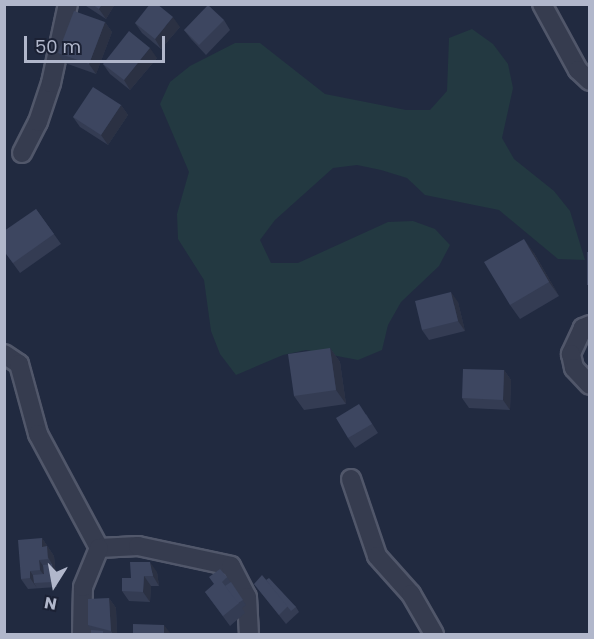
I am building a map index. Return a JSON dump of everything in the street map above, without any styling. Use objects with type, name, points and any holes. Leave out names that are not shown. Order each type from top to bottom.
[{"type":"street","points":[[22,153],[38,122],[51,83],[68,4]]},
{"type":"street","points":[[542,4],[578,70],[590,81]]},
{"type":"street","points":[[590,325],[583,328],[571,354],[574,368],[590,384]]},
{"type":"street","points":[[4,354],[19,364],[38,434],[99,548]]},
{"type":"street","points":[[351,479],[377,556],[411,594],[434,634]]},
{"type":"street","points":[[99,548],[138,546],[231,566],[248,597],[249,634]]},
{"type":"street","points":[[82,634],[83,587],[99,548]]},
{"type":"shaded area","points":[[472,29],[493,44],[508,64],[513,88],[502,138],[514,159],[554,191],[570,211],[585,260],[558,259],[499,210],[425,195],[407,178],[381,170],[357,165],[333,168],[275,220],[260,240],[271,263],[298,263],[388,222],[413,221],[435,229],[450,245],[439,266],[401,302],[388,325],[382,350],[358,360],[306,350],[283,355],[236,375],[220,354],[211,331],[204,280],[178,239],[177,214],[189,172],[160,104],[170,82],[190,66],[235,43],[260,43],[325,94],[406,110],[430,110],[447,91],[449,38]]},
{"type":"building","points":[[92,4],[102,4],[99,9]]},
{"type":"building","points":[[150,4],[157,4],[173,17],[155,39],[135,23]]},
{"type":"building","points":[[208,5],[224,20],[199,45],[184,30]]},
{"type":"building","points":[[74,11],[105,22],[89,64],[58,53]]},
{"type":"building","points":[[129,31],[150,48],[124,80],[103,64]]},
{"type":"building","points":[[93,87],[121,105],[101,135],[73,117]]},
{"type":"building","points":[[36,209],[54,234],[13,263],[4,251],[4,231]]},
{"type":"building","points":[[524,239],[549,282],[510,305],[484,262]]},
{"type":"building","points":[[587,252],[590,252],[590,285],[587,285]]},
{"type":"building","points":[[451,292],[458,321],[422,330],[415,301]]},
{"type":"building","points":[[330,348],[336,390],[294,396],[288,354]]},
{"type":"building","points":[[463,369],[504,370],[503,400],[462,398]]},
{"type":"building","points":[[359,404],[372,424],[348,438],[336,418]]},
{"type":"building","points":[[42,538],[42,547],[47,546],[48,559],[39,560],[40,570],[30,571],[30,578],[21,579],[18,540]]},
{"type":"building","points":[[130,562],[150,562],[153,576],[144,576],[143,592],[122,591],[122,578],[131,578]]},
{"type":"building","points":[[52,564],[54,582],[34,583],[33,575],[44,574],[43,565]]},
{"type":"building","points":[[220,569],[227,577],[222,582],[239,603],[223,616],[205,592],[214,584],[209,577]]},
{"type":"building","points":[[262,575],[288,606],[279,615],[254,584]]},
{"type":"building","points":[[269,578],[296,607],[291,611],[266,580]]},
{"type":"building","points":[[231,582],[243,600],[238,603],[225,586]]},
{"type":"building","points":[[109,598],[111,631],[88,625],[88,599]]},
{"type":"building","points":[[133,624],[164,625],[164,634],[133,634]]},
{"type":"building","points":[[91,630],[103,631],[103,634],[91,634]]}]
